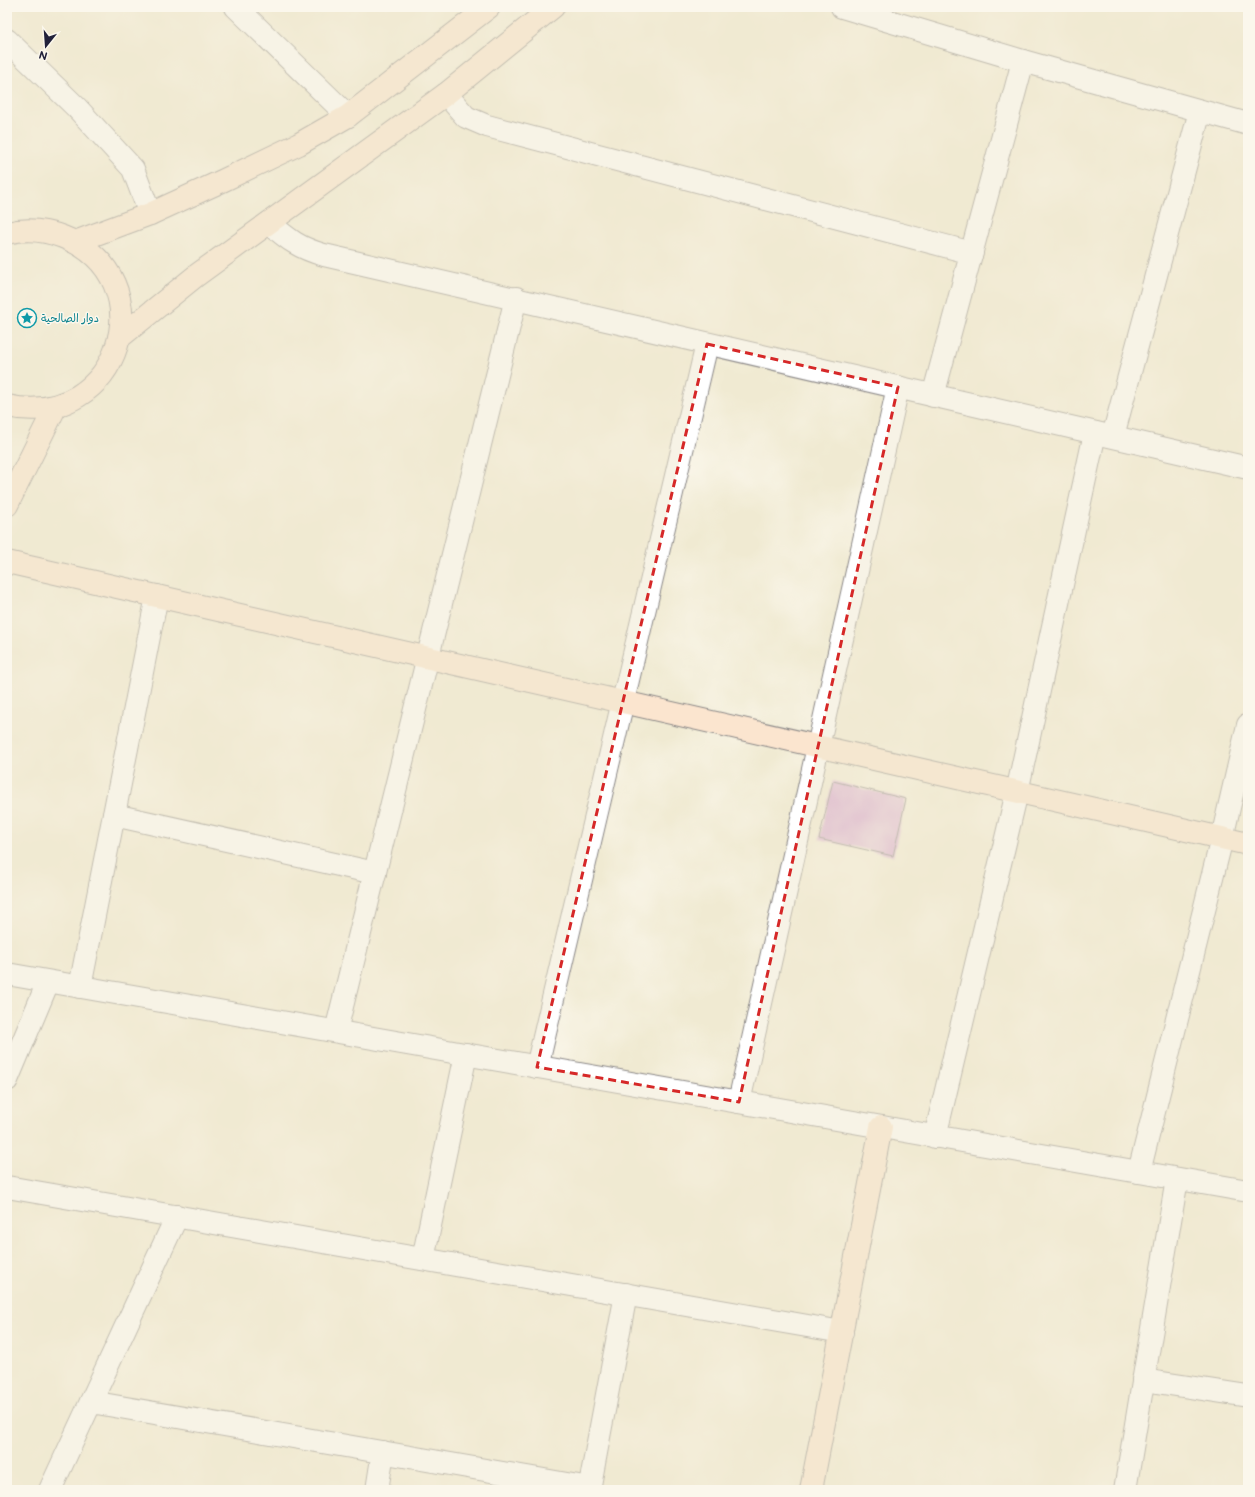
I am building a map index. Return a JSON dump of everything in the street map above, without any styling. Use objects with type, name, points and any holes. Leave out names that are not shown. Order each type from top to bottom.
[{"type":"street","points":[[236,7],[348,116]]},
{"type":"street","points":[[75,242],[150,214],[266,160],[348,116],[489,7]]},
{"type":"street","points":[[119,338],[197,275],[446,94],[553,7]]},
{"type":"street","points":[[842,7],[1023,61],[1248,124]]},
{"type":"street","points":[[7,40],[77,108],[133,169],[150,214]]},
{"type":"street","points":[[933,396],[1023,61]]},
{"type":"street","points":[[446,94],[466,118],[487,126],[972,253]]},
{"type":"street","points":[[936,1137],[1017,792],[1104,434],[1200,111]]},
{"type":"street","points":[[269,223],[291,242],[304,249],[332,257],[516,298],[707,344],[1248,468]]},
{"type":"street","points":[[7,234],[36,230],[52,233],[75,242],[90,252],[103,266],[113,283],[119,301],[121,320],[119,338],[110,363],[98,381],[85,392],[56,406],[24,410],[7,406]]},
{"type":"street","points":[[336,1032],[516,298]]},
{"type":"street","points":[[537,1067],[707,344]]},
{"type":"street","points":[[738,1102],[898,387]]},
{"type":"street","points":[[7,505],[56,406]]},
{"type":"street","points":[[7,562],[1248,844]]},
{"type":"street","points":[[80,987],[157,596]]},
{"type":"street","points":[[1139,1172],[1222,838],[1248,725]]},
{"type":"street","points":[[114,815],[375,873]]},
{"type":"street","points":[[7,974],[1248,1191]]},
{"type":"street","points":[[7,1080],[48,982]]},
{"type":"street","points":[[423,1259],[466,1054]]},
{"type":"street","points":[[811,1490],[881,1127]]},
{"type":"street","points":[[1125,1490],[1177,1179]]},
{"type":"street","points":[[7,1187],[842,1332]]},
{"type":"street","points":[[50,1490],[177,1216]]},
{"type":"street","points":[[91,1402],[590,1489],[626,1294]]},
{"type":"street","points":[[1143,1380],[1248,1396]]},
{"type":"street","points":[[377,1490],[383,1452]]},
{"type":"highlighted area","points":[[707,344],[898,387],[739,1102],[537,1067]]},
{"type":"building","points":[[833,781],[906,799],[893,856],[819,839]]},
{"type":"place","name":"دوار الصالحية","points":[[27,318]]}]
